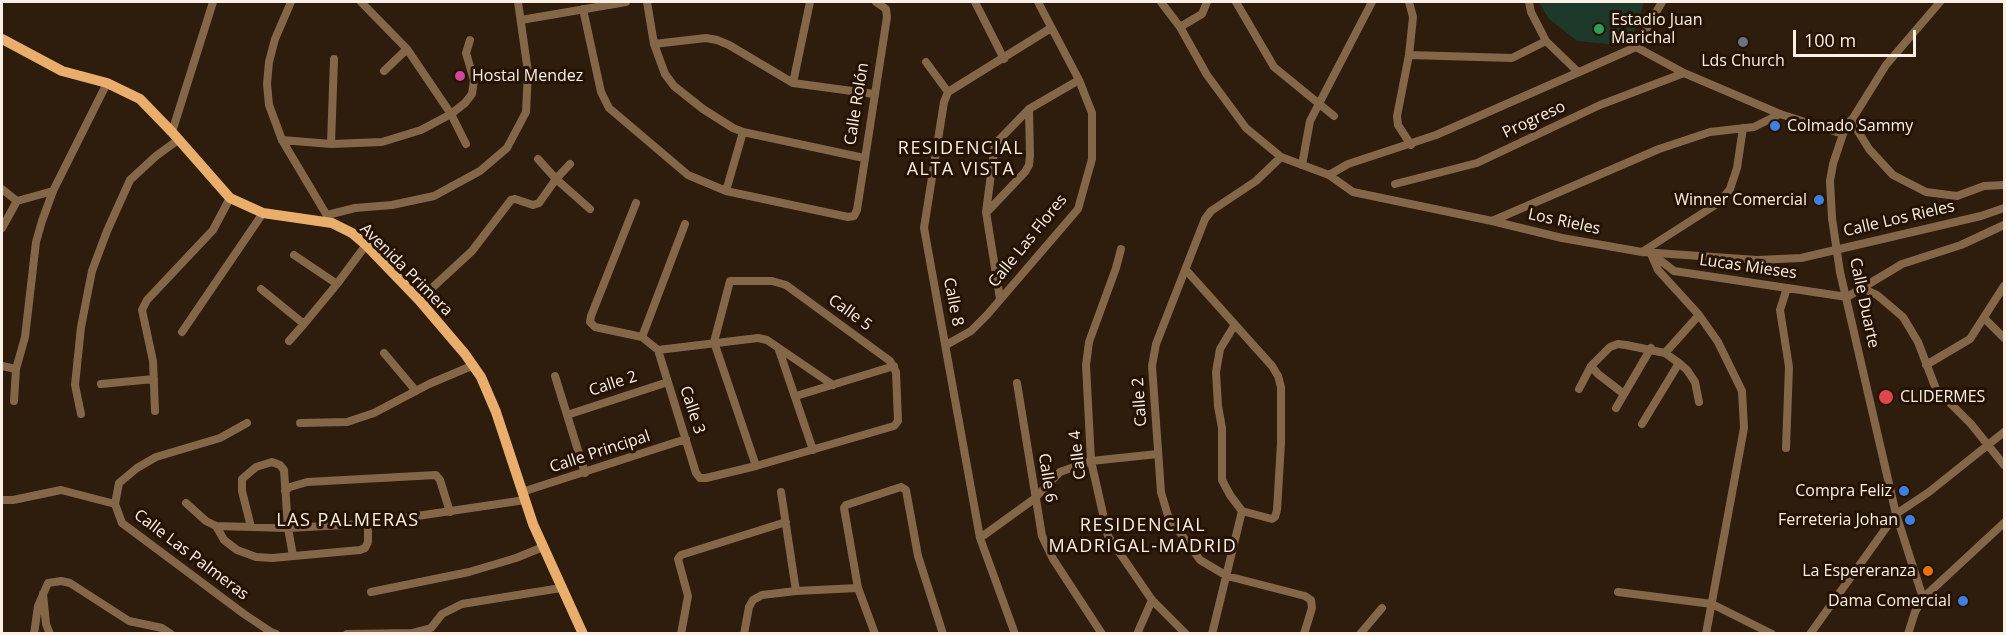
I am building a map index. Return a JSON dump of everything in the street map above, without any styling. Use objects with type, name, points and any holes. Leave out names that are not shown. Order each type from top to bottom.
[{"type":"main road","name":"Avenida Primera","points":[[2,39],[62,71],[107,84],[140,99],[230,198],[263,213],[329,219],[366,245],[418,300],[474,365],[496,412],[543,547],[583,633]]},
{"type":"street","points":[[81,414],[75,385],[81,327],[92,271],[130,180],[175,136],[213,2]]},
{"type":"street","points":[[291,2],[275,39],[269,62],[267,84],[269,105],[282,140],[329,219],[355,208],[392,205],[434,196],[480,171],[507,148],[526,112],[528,72],[518,2]]},
{"type":"street","points":[[361,2],[407,50],[451,114],[466,144]]},
{"type":"street","points":[[521,20],[626,2]]},
{"type":"street","points":[[647,2],[654,44],[664,74],[674,86],[703,110],[743,132],[864,158]]},
{"type":"street","points":[[793,83],[810,2]]},
{"type":"street","name":"Calle Rolón","points":[[726,191],[794,207],[854,216],[857,210],[887,16],[881,3],[876,2]]},
{"type":"street","points":[[975,2],[1004,59]]},
{"type":"street","name":"Calle Las Flores","points":[[946,345],[971,332],[1078,208],[1092,159],[1092,113],[1079,80],[1038,2]]},
{"type":"street","name":"Los Rieles","points":[[1161,2],[1180,27],[1207,75],[1246,129],[1281,157],[1329,175],[1353,192],[1562,238],[1647,253],[1756,260],[1801,258]]},
{"type":"street","points":[[1180,27],[1202,14],[1207,2]]},
{"type":"street","points":[[1236,2],[1274,68],[1334,116]]},
{"type":"street","points":[[1302,165],[1310,121],[1372,2]]},
{"type":"street","points":[[1409,2],[1413,17],[1409,55],[1397,116],[1398,125],[1411,145]]},
{"type":"street","points":[[1529,2],[1531,12],[1546,41],[1578,72]]},
{"type":"street","points":[[1329,175],[1348,164],[1436,135],[1636,47],[1662,2]]},
{"type":"street","name":"Calle Duarte","points":[[1923,598],[1896,514],[1840,272],[1832,218],[1830,181],[1843,134],[1851,120],[1886,65],[1940,2]]},
{"type":"street","points":[[583,9],[601,92],[609,108],[687,175],[726,191],[743,132]]},
{"type":"street","points":[[926,62],[948,92],[1051,28]]},
{"type":"street","points":[[654,44],[706,38],[717,40],[793,83],[874,94]]},
{"type":"street","points":[[282,140],[331,144],[382,142],[421,130],[451,114],[465,103],[474,89],[474,80],[466,53],[470,39]]},
{"type":"street","points":[[1409,55],[1512,58],[1546,41]]},
{"type":"street","points":[[1636,47],[1684,73],[1780,114],[1843,134]]},
{"type":"street","points":[[384,71],[407,50]]},
{"type":"street","points":[[331,144],[334,59]]},
{"type":"street","name":"Progreso","points":[[1395,184],[1477,163],[1600,105],[1684,73]]},
{"type":"street","points":[[1000,299],[986,212],[995,144],[1029,109],[1079,80]]},
{"type":"street","points":[[14,401],[16,369],[25,337],[36,242],[42,220],[53,191],[107,84]]},
{"type":"street","name":"Calle 8","points":[[948,92],[944,102],[924,228],[980,538],[1015,633]]},
{"type":"street","points":[[986,212],[1029,165],[1029,109]]},
{"type":"street","points":[[1492,221],[1659,149],[1710,132],[1754,127],[1780,114]]},
{"type":"street","points":[[1851,120],[1869,149],[1893,174],[1926,192],[1957,196],[1984,186],[2004,185]]},
{"type":"street","points":[[1707,633],[1744,428],[1743,391],[1718,342],[1699,315],[1658,270],[1647,253],[1720,202],[1731,189],[1737,168],[1743,128]]},
{"type":"street","name":"Calle 2","points":[[1281,157],[1256,181],[1211,211],[1205,219],[1153,355],[1161,492],[1167,516],[1200,560],[1227,576],[1305,596],[1311,600],[1312,608],[1304,633]]},
{"type":"street","points":[[538,159],[555,179],[590,209]]},
{"type":"street","points":[[418,300],[472,251],[511,200],[515,199],[533,205],[539,203],[555,179],[570,164]]},
{"type":"street","points":[[2,189],[16,201]]},
{"type":"street","points":[[2,228],[16,201],[53,191]]},
{"type":"street","points":[[154,411],[153,361],[142,310],[147,300],[213,230],[230,198]]},
{"type":"street","points":[[636,203],[591,316],[590,322],[595,327],[642,337],[658,350],[714,342],[758,338],[767,340],[833,385]]},
{"type":"street","name":"Calle Los Rieles","points":[[1801,258],[2004,208]]},
{"type":"street","points":[[182,332],[263,213]]},
{"type":"street","points":[[642,337],[685,224]]},
{"type":"street","points":[[1847,297],[1902,264],[1961,245],[2004,225]]},
{"type":"street","points":[[289,341],[338,284],[366,245]]},
{"type":"street","name":"Calle 4","points":[[1121,249],[1089,342],[1086,365],[1091,460],[1108,536],[1152,600],[1186,633]]},
{"type":"street","name":"Lucas Mieses","points":[[1647,253],[1674,271],[1847,297]]},
{"type":"street","points":[[294,255],[338,284]]},
{"type":"street","points":[[1186,270],[1272,366],[1278,376],[1281,387],[1281,442],[1278,510],[1272,519],[1242,511],[1222,480],[1222,428],[1216,372],[1220,349],[1234,326]]},
{"type":"street","name":"Calle 5","points":[[714,342],[730,280],[772,281],[786,285],[894,366]]},
{"type":"street","points":[[1926,365],[1970,339],[2004,286]]},
{"type":"street","points":[[1786,448],[1789,367],[1780,310],[1787,288]]},
{"type":"street","points":[[1862,288],[1877,295],[1903,317],[1918,342],[1936,389],[1971,424],[2004,465]]},
{"type":"street","points":[[261,289],[304,324]]},
{"type":"street","points":[[1665,353],[1699,315]]},
{"type":"street","points":[[1984,318],[2004,338]]},
{"type":"street","points":[[714,342],[756,466],[897,425],[894,366],[796,396]]},
{"type":"street","points":[[1579,389],[1591,366],[1610,347],[1618,344],[1651,348],[1665,353],[1679,363],[1695,382],[1699,402]]},
{"type":"street","points":[[1616,408],[1651,348]]},
{"type":"street","name":"Calle 3","points":[[658,350],[696,474],[700,478],[706,478],[756,466]]},
{"type":"street","points":[[779,350],[813,450]]},
{"type":"street","points":[[384,353],[416,391]]},
{"type":"street","points":[[1642,424],[1679,363]]},
{"type":"street","points":[[300,423],[347,422],[374,413],[474,365]]},
{"type":"street","points":[[2,366],[16,369]]},
{"type":"street","points":[[1591,366],[1624,394]]},
{"type":"street","points":[[555,376],[585,473]]},
{"type":"street","points":[[101,384],[154,379]]},
{"type":"street","name":"Calle 2","points":[[567,415],[668,382]]},
{"type":"street","name":"Calle 6","points":[[1017,383],[1034,499],[1042,536],[1053,559],[1102,633]]},
{"type":"street","name":"Calle Las Palmeras","points":[[247,423],[220,438],[156,457],[136,468],[119,483],[115,504],[122,523],[244,614],[276,633]]},
{"type":"street","points":[[1810,633],[1896,514],[1929,492],[2004,432]]},
{"type":"street","name":"Calle Principal","points":[[216,526],[288,528],[368,523],[450,512],[524,496],[686,439]]},
{"type":"street","points":[[980,538],[1034,499],[1060,472],[1091,460],[1158,454]]},
{"type":"street","points":[[250,527],[241,485],[242,479],[256,467],[272,462],[280,465],[284,470],[288,528],[293,556]]},
{"type":"street","points":[[285,491],[290,487],[307,482],[436,475],[440,480],[450,512]]},
{"type":"street","points":[[875,633],[858,588],[844,508],[846,505],[902,487],[906,490],[918,556],[943,633]]},
{"type":"street","points":[[2,501],[61,490],[115,504]]},
{"type":"street","points":[[781,492],[796,591]]},
{"type":"street","points":[[186,503],[206,521],[216,526],[224,540],[237,550],[256,557],[293,556],[365,548],[368,542],[368,523]]},
{"type":"street","points":[[1212,633],[1242,511]]},
{"type":"street","points":[[681,633],[688,596],[678,559],[681,555],[786,522]]},
{"type":"street","points":[[1908,633],[1915,612],[1923,598],[2004,523]]},
{"type":"street","points":[[371,592],[469,572],[543,547]]},
{"type":"street","points":[[34,633],[38,606],[48,583],[61,581],[70,583],[129,621],[162,628],[171,633]]},
{"type":"street","points":[[347,633],[412,633],[431,628],[442,614],[462,604],[561,588]]},
{"type":"street","points":[[744,633],[749,607],[753,600],[762,596],[796,591],[858,588]]},
{"type":"street","points":[[1618,592],[1712,604],[1772,633]]},
{"type":"street","points":[[43,594],[46,624],[50,633]]},
{"type":"street","points":[[1137,633],[1152,600]]},
{"type":"street","points":[[1360,633],[1382,608]]},
{"type":"green space","name":"Estadio Juan Marichal","points":[[1539,2],[1644,2],[1632,40],[1608,44],[1577,41],[1548,18]]},
{"type":"place","name":"Estadio Juan Marichal","points":[[1599,29]]},
{"type":"place","name":"Lds Church","points":[[1743,42]]},
{"type":"place","name":"Hostal Mendez","points":[[460,76]]},
{"type":"place","name":"Colmado Sammy","points":[[1775,126]]},
{"type":"place","name":"Winner Comercial","points":[[1819,200]]},
{"type":"place","name":"CLIDERMES","points":[[1886,397]]},
{"type":"place","name":"Compra Feliz","points":[[1904,491]]},
{"type":"place","name":"Ferreteria Johan","points":[[1910,520]]},
{"type":"place","name":"La Espereranza","points":[[1928,571]]},
{"type":"place","name":"Dama Comercial","points":[[1963,601]]},
{"type":"district","name":"RESIDENCIAL ALTA VISTA","points":[[961,159]]},
{"type":"district","name":"LAS PALMERAS","points":[[348,521]]},
{"type":"district","name":"RESIDENCIAL MADRIGAL-MADRID","points":[[1143,536]]}]
